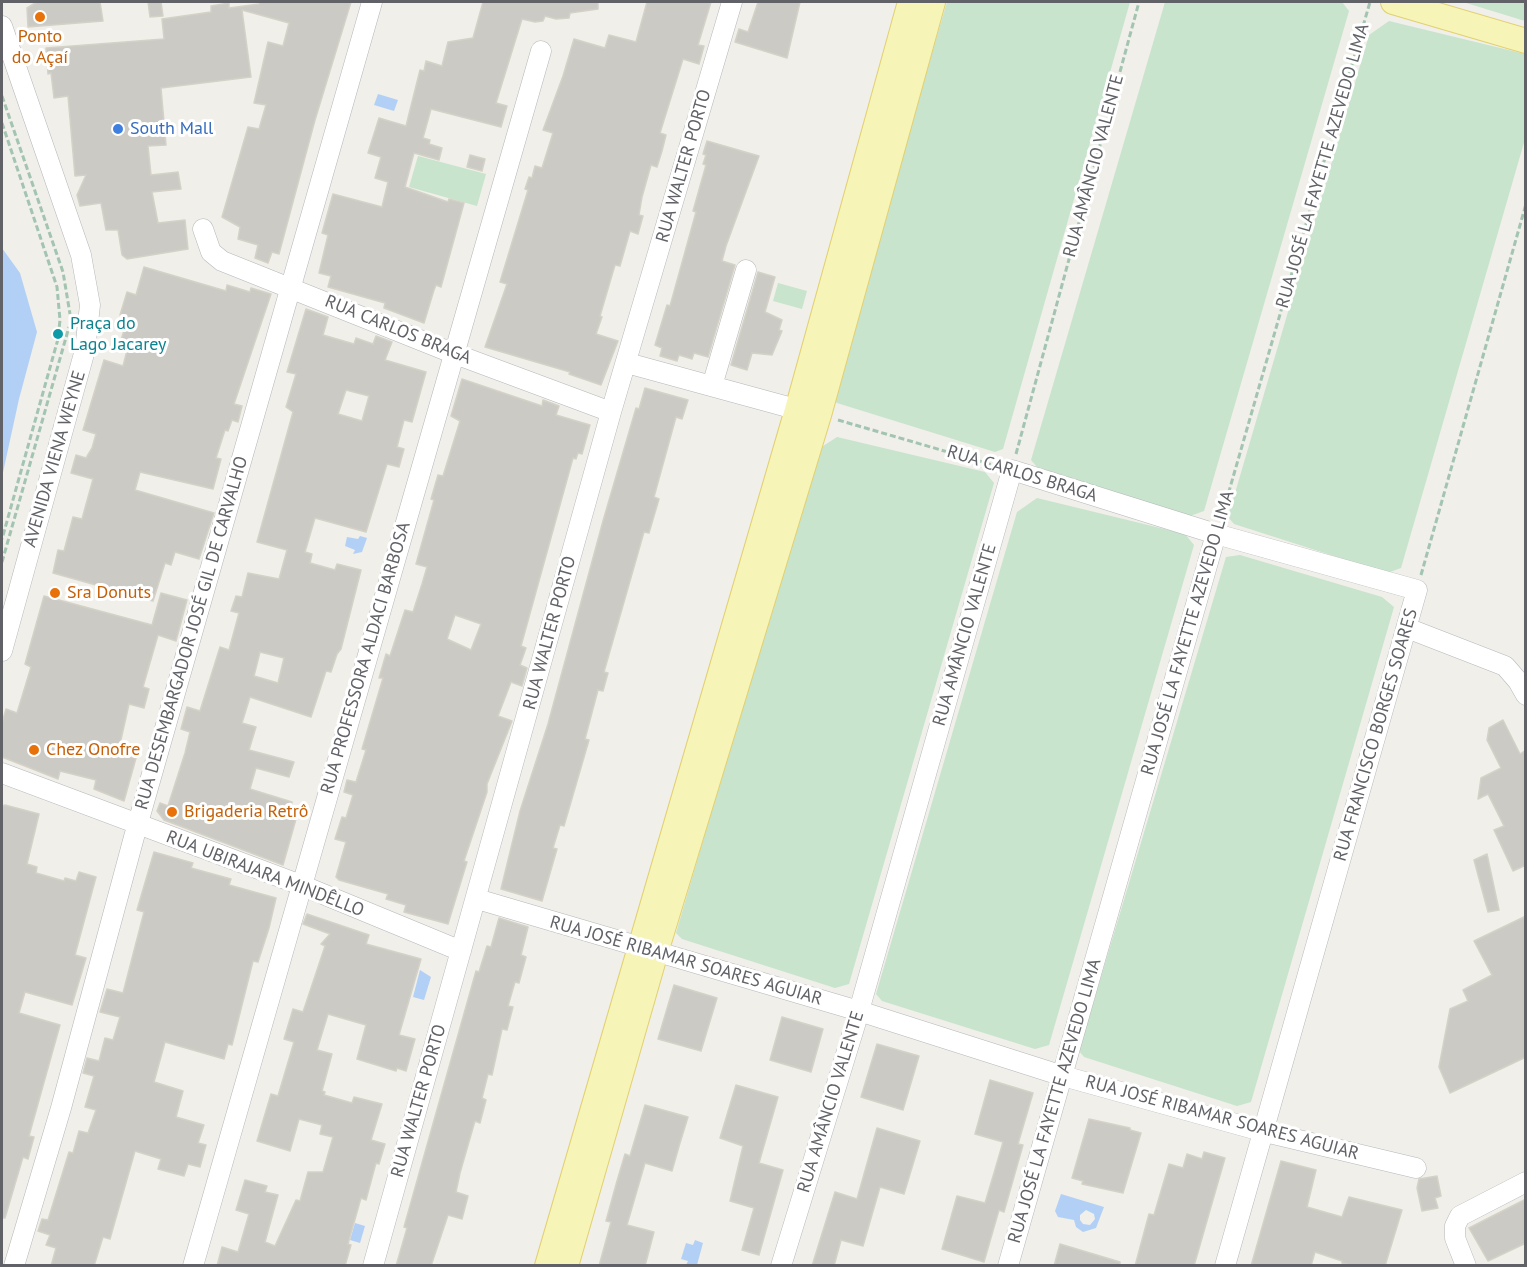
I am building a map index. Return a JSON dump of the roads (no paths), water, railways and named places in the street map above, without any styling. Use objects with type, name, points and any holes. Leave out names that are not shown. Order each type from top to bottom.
[{"type":"main road","points":[[908,51],[910,2]]},
{"type":"main road","points":[[547,1266],[565,1237],[647,950],[808,412],[908,51],[933,2]]},
{"type":"main road","points":[[1393,2],[1526,40]]},
{"type":"main road","points":[[565,1237],[566,1266]]},
{"type":"street","name":"RUA DESEMBARGADOR JOSÉ GIL DE CARVALHO","points":[[14,1266],[61,1108],[138,825],[372,2]]},
{"type":"street","name":"RUA WALTER PORTO","points":[[373,1266],[477,899],[610,411],[627,363],[732,2]]},
{"type":"street","name":"AVENIDA VIENA WEYNE","points":[[2,26],[42,148],[78,243],[90,304],[86,350],[2,651]]},
{"type":"street","name":"RUA PROFESSORA ALDACI BARBOSA","points":[[193,1266],[541,51]]},
{"type":"street","name":"RUA CARLOS BRAGA","points":[[203,229],[211,252],[222,261],[454,354],[610,411]]},
{"type":"street","points":[[712,386],[746,270]]},
{"type":"street","points":[[627,363],[808,412]]},
{"type":"street","name":"RUA CARLOS BRAGA","points":[[1012,470],[1216,534],[1417,590]]},
{"type":"street","name":"RUA AMÂNCIO VALENTE","points":[[781,1266],[859,1011],[1012,470]]},
{"type":"street","name":"RUA JOSÉ LA FAYETTE AZEVEDO LIMA","points":[[1008,1266],[1216,534]]},
{"type":"street","name":"RUA FRANCISCO BORGES SOARES","points":[[1225,1266],[1265,1132],[1417,590]]},
{"type":"street","points":[[1407,628],[1505,666],[1526,695]]},
{"type":"street","name":"RUA UBIRAJARA MINDÊLLO","points":[[2,773],[301,885],[461,951]]},
{"type":"street","name":"RUA JOSÉ RIBAMAR SOARES AGUIAR","points":[[477,899],[859,1011],[1063,1076],[1265,1132],[1416,1168]]},
{"type":"street","points":[[1465,1265],[1455,1238],[1455,1226],[1460,1216],[1526,1182]]},
{"type":"water","points":[[378,94],[398,100],[394,111],[374,105]]},
{"type":"water","points":[[2,248],[20,273],[37,332],[2,477]]},
{"type":"water","points":[[360,536],[367,538],[362,552],[353,554],[355,550],[345,546],[347,537],[358,539]]},
{"type":"water","points":[[420,970],[431,977],[424,1000],[413,997]]},
{"type":"water","points":[[1061,1194],[1104,1207],[1096,1228],[1083,1232],[1076,1227],[1074,1220],[1058,1217],[1055,1211]],"holes":[[[1086,1210],[1094,1214],[1095,1219],[1090,1225],[1083,1224],[1080,1220],[1080,1215]]]},
{"type":"water","points":[[355,1223],[365,1226],[360,1243],[350,1240]]},
{"type":"water","points":[[695,1240],[703,1243],[697,1265],[686,1265],[688,1261],[681,1259],[686,1243],[693,1245]]},
{"type":"place","name":"Ponto do Açaí","points":[[40,17]]},
{"type":"place","name":"South Mall","points":[[118,129]]},
{"type":"place","name":"Praça do Lago Jacarey","points":[[58,334]]},
{"type":"place","name":"Sra Donuts","points":[[55,593]]},
{"type":"place","name":"Chez Onofre","points":[[34,750]]},
{"type":"place","name":"Brigaderia Retrô","points":[[172,812]]}]
